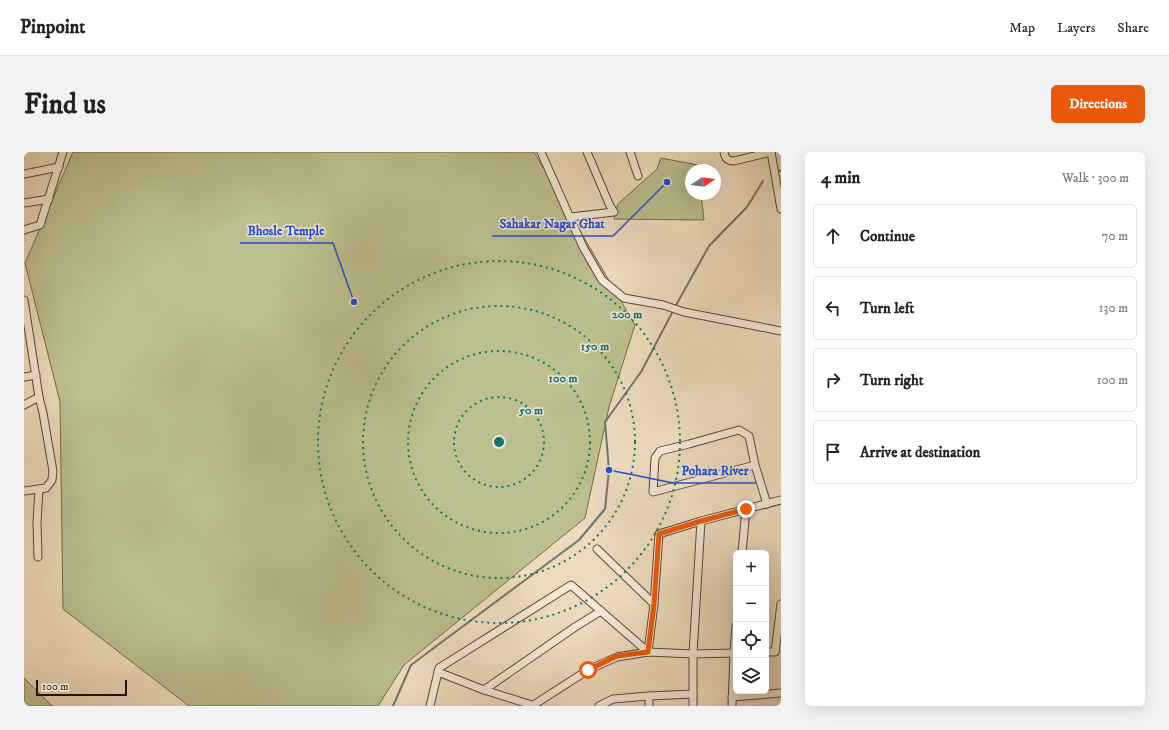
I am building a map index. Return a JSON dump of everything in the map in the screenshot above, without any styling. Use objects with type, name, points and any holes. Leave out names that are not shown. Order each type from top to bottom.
[{"type":"street","points":[[24,230],[40,225],[63,152]]},
{"type":"street","points":[[540,152],[583,247],[602,280],[624,298],[663,305],[684,312],[781,331]]},
{"type":"street","points":[[570,217],[614,212],[587,152]]},
{"type":"street","points":[[630,152],[638,176]]},
{"type":"street","points":[[724,152],[726,159],[729,161],[771,152],[781,209]]},
{"type":"street","points":[[24,174],[59,167]]},
{"type":"street","points":[[24,203],[49,198]]},
{"type":"street","points":[[24,300],[28,349],[36,375],[53,471],[52,480],[46,488],[24,491]]},
{"type":"street","points":[[24,376],[36,375]]},
{"type":"street","points":[[24,405],[39,397]]},
{"type":"street","points":[[755,465],[653,492],[655,458],[660,451],[739,430],[749,436],[755,465],[767,504]]},
{"type":"street","points":[[38,557],[37,522],[39,489]]},
{"type":"street","points":[[648,652],[654,604],[659,534],[701,521],[781,500]]},
{"type":"street","points":[[742,550],[746,509]]},
{"type":"street","points":[[693,706],[693,654],[701,521]]},
{"type":"street","points":[[597,550],[654,604]]},
{"type":"street","points":[[430,706],[439,668],[571,585],[648,652]]},
{"type":"street","points":[[778,652],[781,604]]},
{"type":"street","points":[[484,690],[575,627],[601,611]]},
{"type":"street","points":[[438,672],[484,690],[533,706],[588,670],[617,656],[648,652],[693,654],[733,653]]},
{"type":"street","points":[[732,706],[735,658]]},
{"type":"street","points":[[732,697],[781,693]]},
{"type":"street","points":[[599,706],[648,696],[693,694]]},
{"type":"street","points":[[648,696],[649,706]]},
{"type":"green space","points":[[73,152],[534,152],[635,325],[609,407],[585,518],[404,665],[378,706],[189,706],[63,609],[60,402],[25,263]]},
{"type":"green space","points":[[661,158],[693,164],[685,164],[685,200],[702,200],[704,220],[614,219],[618,204],[657,169]]},
{"type":"green space","points":[[24,678],[50,704],[53,706],[24,706]]},
{"type":"waterway","points":[[675,307],[709,246],[747,207],[763,181]]},
{"type":"waterway","points":[[393,706],[411,665],[579,540],[605,509],[609,470],[605,422],[641,372],[673,311]]},
{"type":"place","name":"Sahakar Nagar Ghat","points":[[667,182]]},
{"type":"place","name":"Bhosle Temple","points":[[354,302]]},
{"type":"place","name":"Pohara River","points":[[609,470]]},
{"type":"route","points":[[588,670],[617,656],[648,652],[654,604],[659,534],[746,509]]}]
